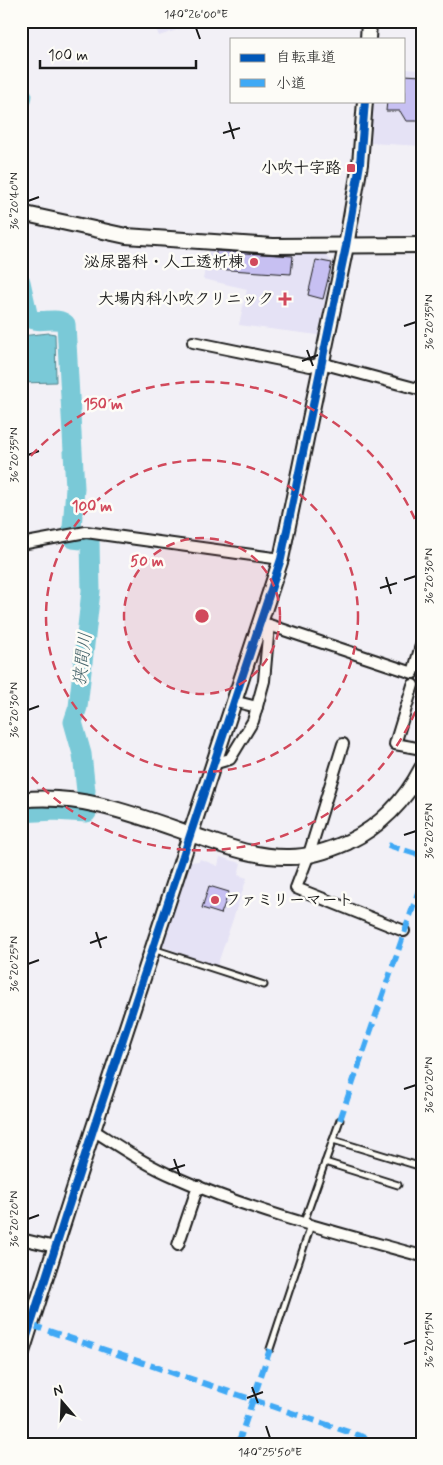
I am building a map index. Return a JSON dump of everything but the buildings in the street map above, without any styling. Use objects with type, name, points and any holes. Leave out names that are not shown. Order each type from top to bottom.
[{"type":"street","points":[[368,38],[369,21]]},
{"type":"street","points":[[21,1355],[233,701],[264,623],[281,559],[346,246],[360,164],[365,102]]},
{"type":"street","points":[[21,213],[126,236],[273,246],[422,245]]},
{"type":"street","points":[[193,342],[310,366],[321,363],[422,390]]},
{"type":"street","points":[[21,544],[86,532],[281,559]]},
{"type":"street","points":[[264,623],[413,673],[422,642]]},
{"type":"street","points":[[213,764],[230,759],[253,721],[264,681],[264,623]]},
{"type":"street","points":[[413,685],[395,744],[422,749]]},
{"type":"street","points":[[233,701],[257,707]]},
{"type":"street","points":[[343,744],[309,854],[296,888],[404,931]]},
{"type":"street","points":[[21,800],[49,797],[90,802],[261,855],[288,857],[309,854],[343,844],[370,829],[397,806],[422,768]]},
{"type":"street","points":[[93,1130],[142,1160],[243,1205],[422,1256]]},
{"type":"street","points":[[178,1245],[198,1186]]},
{"type":"street","points":[[21,1239],[55,1247]]},
{"type":"lane","points":[[153,949],[264,985]]},
{"type":"lane","points":[[270,1349],[325,1162],[340,1120]]},
{"type":"lane","points":[[333,1140],[422,1168]]},
{"type":"lane","points":[[325,1162],[398,1185]]},
{"type":"shaded area","points":[[153,21],[203,21],[159,36]]},
{"type":"shaded area","points":[[406,69],[422,70],[422,146],[371,143],[373,102],[406,102]]},
{"type":"shaded area","name":"大場内科小吹クリニック","points":[[209,248],[301,255],[304,251],[323,252],[333,263],[318,335],[239,325],[247,289],[203,279]]},
{"type":"shaded area","points":[[220,857],[241,863],[238,875],[247,878],[217,966],[161,946],[190,862],[199,861],[200,859],[218,866]]},
{"type":"water","points":[[55,334],[56,382],[21,383],[21,336]]},
{"type":"waterway","name":"狭間川","points":[[21,103],[23,96]]},
{"type":"waterway","name":"狭間川","points":[[21,282],[29,318],[38,321],[58,320],[66,324],[75,488],[72,528]]},
{"type":"waterway","name":"狭間川","points":[[73,539],[90,541],[91,591],[78,707],[73,722],[82,754],[86,791]]},
{"type":"waterway","name":"狭間川","points":[[21,813],[54,811],[87,813],[86,809]]},
{"type":"marked path","points":[[21,80],[27,100],[21,133]]},
{"type":"marked path","points":[[388,845],[422,856]]},
{"type":"marked path","points":[[340,1120],[422,881]]},
{"type":"marked path","points":[[31,1325],[384,1444]]},
{"type":"marked path","points":[[238,1444],[270,1349]]},
{"type":"cycle path","points":[[21,1355],[281,559],[346,246],[360,164],[365,102]]},
{"type":"place","name":"小吹十字路","points":[[351,168]]},
{"type":"place","name":"泌尿器科・人工透析棟","points":[[254,262]]},
{"type":"place","name":"大場内科小吹クリニック","points":[[285,299]]},
{"type":"place","name":"ファミリーマート","points":[[215,900]]}]
